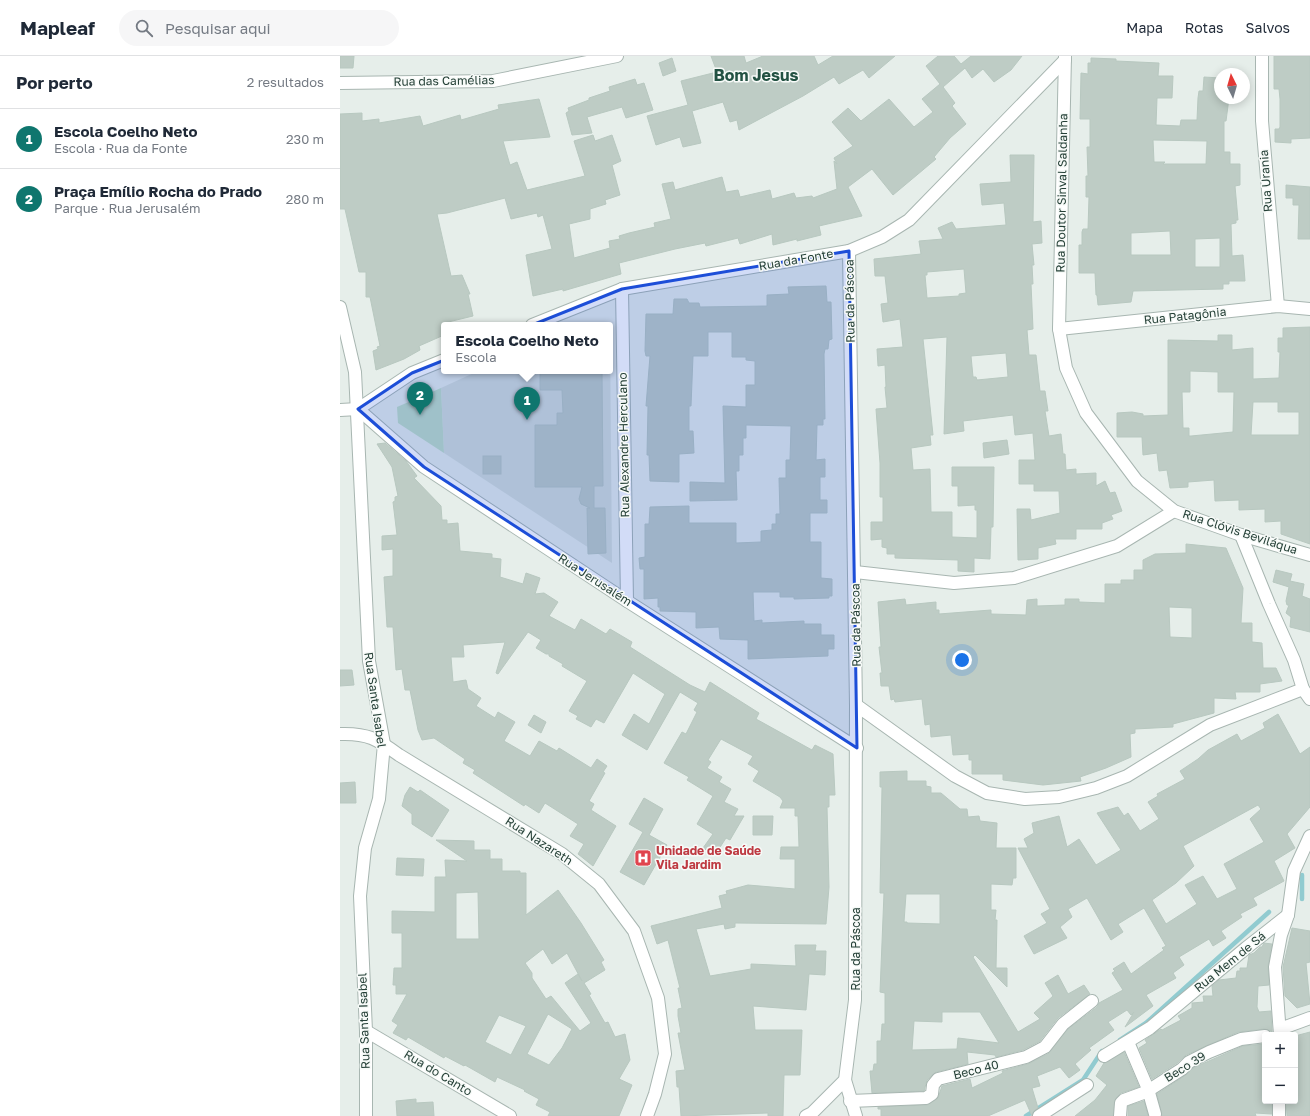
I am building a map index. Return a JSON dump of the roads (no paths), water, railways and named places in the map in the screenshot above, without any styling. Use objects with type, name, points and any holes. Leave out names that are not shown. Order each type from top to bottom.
[{"type":"street","name":"Rua das Camélias","points":[[340,83],[493,81],[617,56]]},
{"type":"street","name":"Rua Urania","points":[[1262,56],[1262,121],[1278,306]]},
{"type":"street","name":"Rua da Fonte","points":[[540,322],[622,289],[849,251],[882,237],[910,220],[1065,58]]},
{"type":"street","name":"Rua Doutor Sinval Saldanha","points":[[1059,329],[1065,58]]},
{"type":"street","name":"Rua da Páscoa","points":[[845,1080],[855,1000],[855,572],[849,251]]},
{"type":"street","name":"Rua Alexandre Herculano","points":[[622,289],[627,600]]},
{"type":"street","name":"Rua Patagônia","points":[[1059,329],[1278,306],[1310,309]]},
{"type":"street","name":"Rua Santa Isabel","points":[[340,307],[355,372],[358,409],[369,661],[384,744],[379,799],[365,848],[360,896],[366,1031],[366,1116]]},
{"type":"street","name":"Rua Clóvis Beviláqua","points":[[1059,329],[1066,368],[1086,413],[1136,481],[1174,511],[1241,534],[1310,555]]},
{"type":"street","points":[[340,410],[358,409],[412,373],[441,361]]},
{"type":"street","name":"Rua Jerusalém","points":[[358,409],[424,467],[856,748]]},
{"type":"street","points":[[855,572],[954,584],[1014,578],[1116,546],[1174,511]]},
{"type":"street","points":[[1241,534],[1269,604],[1294,660],[1303,689],[1310,699]]},
{"type":"street","points":[[856,705],[955,776],[987,792],[1025,799],[1059,797],[1096,788],[1127,776],[1210,725],[1303,689]]},
{"type":"street","name":"Rua Nazareth","points":[[340,734],[361,733],[384,744],[399,755],[562,854],[599,884],[634,931],[658,998],[666,1054],[655,1094],[647,1116]]},
{"type":"street","points":[[1278,1032],[1275,967],[1281,935],[1288,915],[1294,871],[1310,836]]},
{"type":"street","name":"Rua Mem de Sá","points":[[1104,1056],[1150,1028],[1288,915]]},
{"type":"street","name":"Beco 40","points":[[850,1101],[926,1098],[932,1094],[933,1085],[938,1080],[1026,1057],[1045,1047],[1063,1024],[1092,1001]]},
{"type":"street","points":[[1280,1032],[1310,1018]]},
{"type":"street","name":"Rua do Canto","points":[[366,1031],[510,1116]]},
{"type":"street","name":"Beco 39","points":[[1120,1116],[1120,1103],[1124,1100],[1146,1092],[1148,1089],[1209,1052],[1241,1039],[1262,1036]]},
{"type":"street","points":[[1128,1042],[1148,1089],[1155,1114]]},
{"type":"street","points":[[845,1080],[850,1101],[856,1116]]},
{"type":"street","points":[[806,1116],[812,1113],[845,1080]]},
{"type":"street","points":[[1039,1116],[1087,1085]]},
{"type":"street","points":[[1279,1104],[1279,1116]]},
{"type":"waterway","points":[[1302,875],[1302,899]]},
{"type":"waterway","points":[[1120,1040],[1146,1023],[1269,912]]},
{"type":"waterway","points":[[1026,1116],[1083,1080],[1102,1051]]},
{"type":"place","name":"Praça Emílio Rocha do Prado","points":[[420,415]]},
{"type":"place","name":"Escola Coelho Neto","points":[[527,420]]},
{"type":"place","name":"Unidade de Saúde Vila Jardim","points":[[643,858]]},
{"type":"district","name":"Bom Jesus","points":[[756,75]]}]
